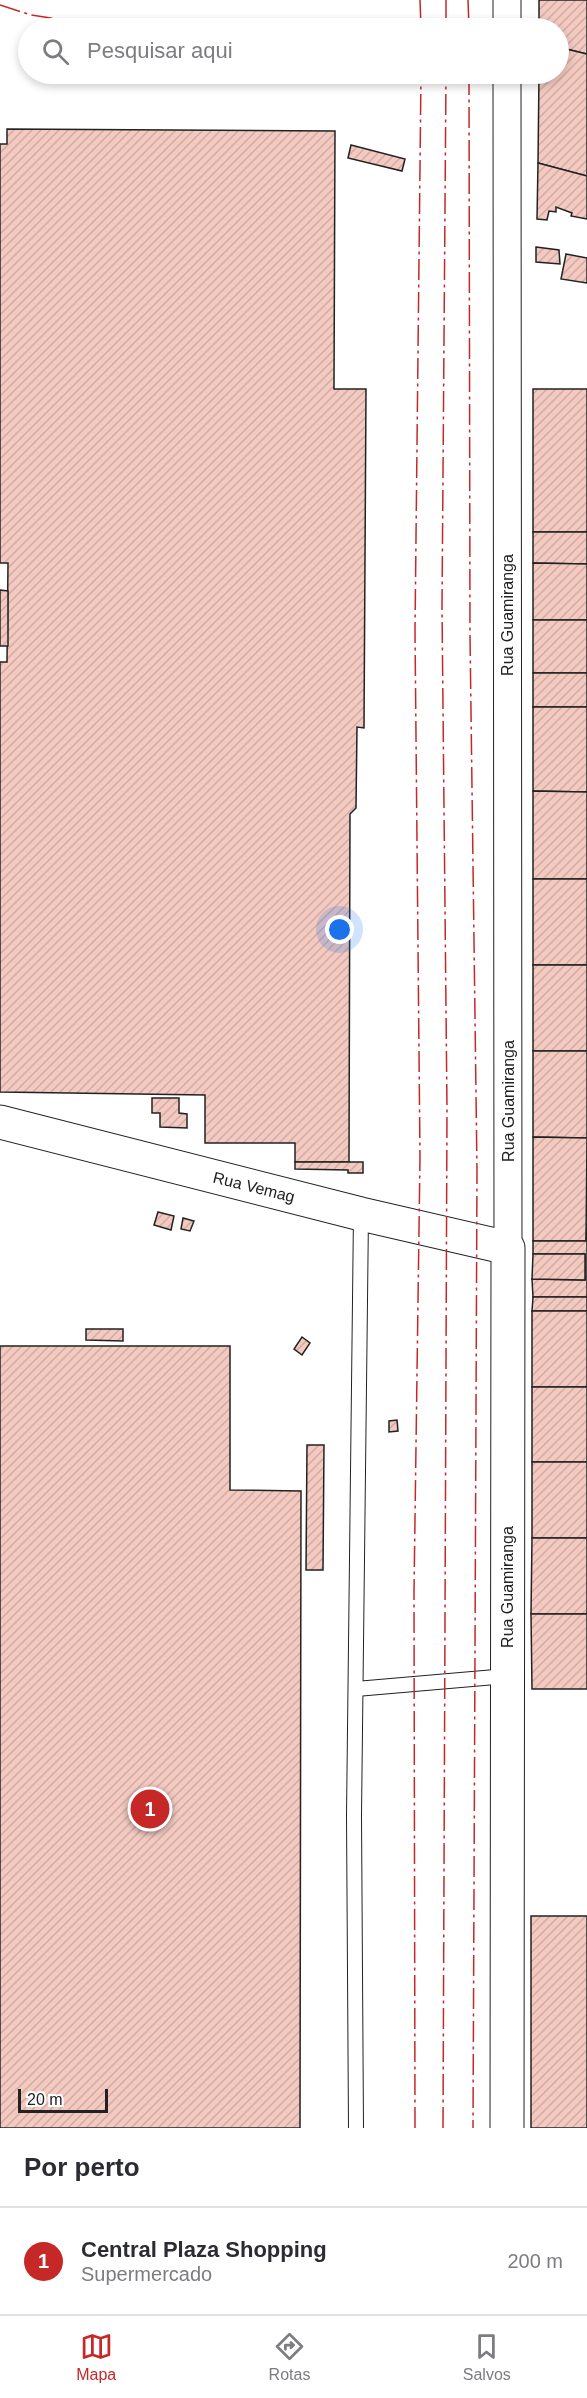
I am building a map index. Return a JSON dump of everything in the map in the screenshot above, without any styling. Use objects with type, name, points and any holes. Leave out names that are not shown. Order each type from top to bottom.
[{"type":"street","points":[[507,0],[507,18]]},
{"type":"street","name":"Rua Guamiranga","points":[[507,84],[507,2128]]},
{"type":"street","name":"Rua Vemag","points":[[0,1122],[361,1214],[508,1248]]},
{"type":"lane","points":[[356,2128],[356,1689],[361,1214]]},
{"type":"lane","points":[[356,1689],[507,1676]]},
{"type":"building","points":[[539,0],[587,0],[587,54],[569,50],[569,18],[539,18]]},
{"type":"building","points":[[569,50],[587,54],[587,176],[538,163],[539,84],[569,84]]},
{"type":"building","points":[[7,129],[335,131],[334,389],[366,389],[364,728],[357,727],[356,808],[350,814],[349,1162],[295,1162],[295,1143],[205,1143],[205,1095],[0,1092],[0,662],[7,662],[8,563],[0,563],[0,144],[7,144]]},
{"type":"building","points":[[351,145],[405,159],[402,171],[348,158]]},
{"type":"building","points":[[538,163],[587,176],[587,219],[571,216],[572,213],[556,207],[556,212],[549,211],[547,220],[537,219]]},
{"type":"building","points":[[536,247],[559,250],[560,264],[536,262]]},
{"type":"building","points":[[566,254],[587,258],[587,283],[561,279]]},
{"type":"building","points":[[533,389],[587,389],[587,532],[533,532]]},
{"type":"building","points":[[533,532],[587,532],[587,564],[533,563]]},
{"type":"building","points":[[533,563],[587,564],[587,620],[533,620]]},
{"type":"building","points":[[0,590],[8,591],[8,646],[0,646]]},
{"type":"building","points":[[533,620],[587,620],[587,673],[533,673]]},
{"type":"building","points":[[533,673],[587,673],[587,707],[533,707]]},
{"type":"building","points":[[533,707],[587,707],[587,792],[533,791]]},
{"type":"building","points":[[533,791],[587,792],[587,879],[533,879]]},
{"type":"building","points":[[533,879],[587,879],[587,965],[533,965]]},
{"type":"building","points":[[533,965],[587,965],[587,1051],[533,1051]]},
{"type":"building","points":[[533,1051],[587,1051],[587,1138],[533,1137]]},
{"type":"building","points":[[152,1098],[179,1098],[179,1113],[187,1114],[187,1128],[160,1127],[160,1113],[152,1113]]},
{"type":"building","points":[[533,1137],[587,1138],[586,1241],[533,1241]]},
{"type":"building","points":[[295,1162],[363,1162],[363,1173],[348,1173],[348,1170],[295,1169]]},
{"type":"building","points":[[158,1212],[174,1216],[171,1230],[154,1225]]},
{"type":"building","points":[[183,1218],[194,1221],[190,1231],[181,1229]]},
{"type":"building","points":[[587,1224],[587,1297],[533,1297],[532,1279],[585,1280],[585,1254],[533,1254],[533,1241],[586,1241]]},
{"type":"building","points":[[533,1254],[585,1254],[585,1280],[532,1279]]},
{"type":"building","points":[[533,1297],[587,1297],[587,1311],[532,1311]]},
{"type":"building","points":[[532,1311],[587,1311],[587,1387],[532,1387]]},
{"type":"building","points":[[86,1329],[123,1329],[123,1341],[86,1340]]},
{"type":"building","points":[[302,1337],[310,1343],[302,1355],[294,1349]]},
{"type":"building","points":[[0,1346],[230,1346],[230,1490],[301,1491],[300,2128],[0,2128]]},
{"type":"building","points":[[532,1387],[587,1387],[587,1462],[532,1462]]},
{"type":"building","points":[[397,1420],[398,1431],[389,1432],[389,1421]]},
{"type":"building","points":[[307,1445],[324,1445],[323,1570],[306,1570]]},
{"type":"building","points":[[532,1462],[587,1462],[587,1538],[532,1538]]},
{"type":"building","points":[[532,1538],[587,1538],[587,1614],[531,1614]]},
{"type":"building","points":[[531,1614],[587,1614],[587,1689],[532,1689]]},
{"type":"building","points":[[531,1916],[587,1916],[587,2128],[531,2128]]},
{"type":"power","points":[[420,0],[421,18]]},
{"type":"power","points":[[446,0],[446,18]]},
{"type":"power","points":[[468,0],[469,18]]},
{"type":"power","points":[[0,5],[31,15],[50,18]]},
{"type":"power","points":[[415,2128],[414,1591],[420,1157],[415,631],[421,84]]},
{"type":"power","points":[[443,2128],[447,1109],[442,607],[446,84]]},
{"type":"power","points":[[469,84],[470,635],[477,1170],[473,2128]]},
{"type":"place","name":"Central Plaza Shopping","points":[[150,1809]]}]
